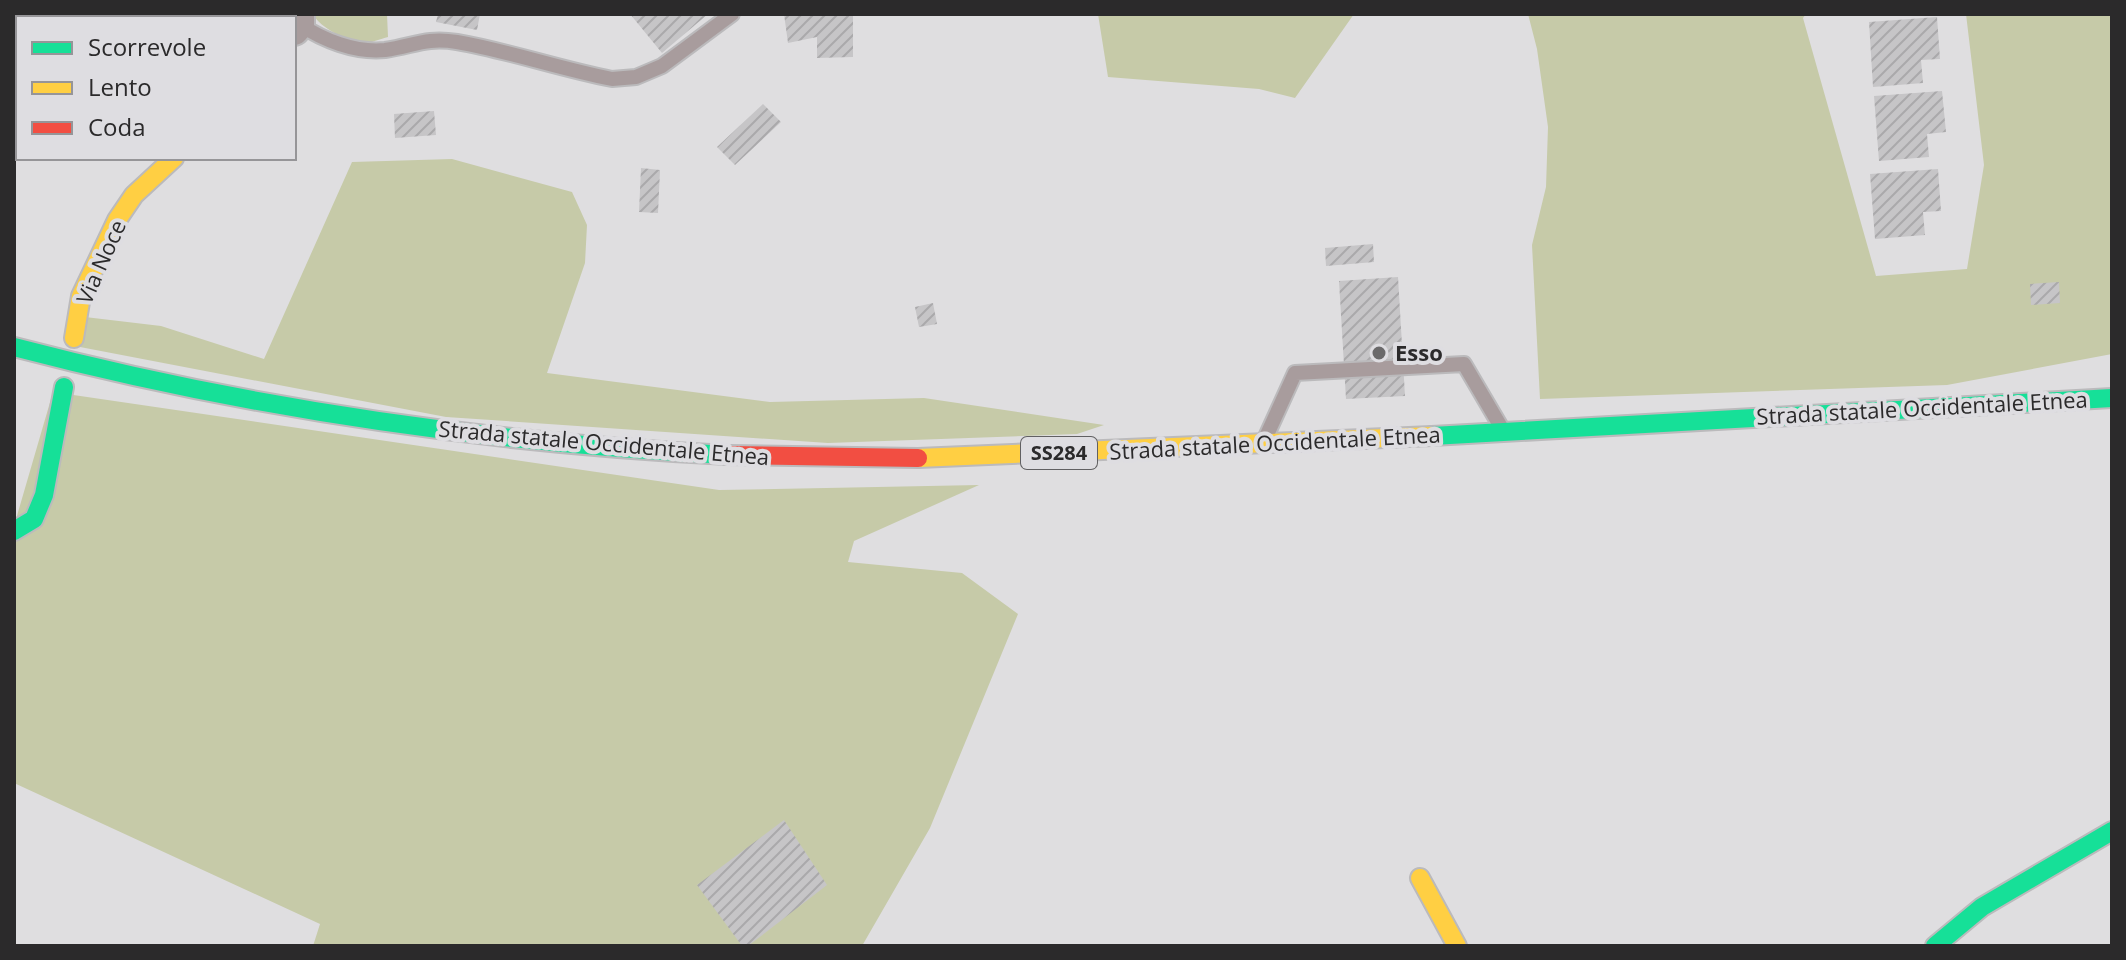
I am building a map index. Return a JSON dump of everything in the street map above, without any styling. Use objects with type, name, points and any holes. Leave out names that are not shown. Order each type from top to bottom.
[{"type":"main road","name":"Via Noce","points":[[74,338],[81,296],[117,220],[134,195],[172,160]]},
{"type":"main road","name":"Strada statale Occidentale Etnea","points":[[14,347],[110,372],[328,414],[642,451],[780,458],[936,458],[1262,445],[2112,398]]},
{"type":"main road","points":[[14,531],[34,519],[44,495],[64,387]]},
{"type":"main road","points":[[1935,946],[1982,907],[2112,831]]},
{"type":"main road","points":[[1420,878],[1457,946]]},
{"type":"lane","points":[[297,23],[317,36],[362,50],[385,49],[427,39],[457,42],[612,79],[636,77],[662,66],[732,14]]},
{"type":"lane","points":[[1262,445],[1295,373],[1464,364],[1504,431]]},
{"type":"green space","points":[[313,14],[387,14],[388,37],[366,43],[349,40],[328,29]]},
{"type":"green space","points":[[1098,14],[1354,14],[1295,98],[1259,89],[1108,77]]},
{"type":"green space","points":[[1528,14],[1806,14],[1803,18],[1876,276],[1967,269],[1984,165],[1966,14],[2112,14],[2112,354],[1947,385],[1540,399],[1532,245],[1546,187],[1548,127],[1537,49]]},
{"type":"green space","points":[[452,159],[572,192],[587,225],[585,263],[547,373],[770,402],[924,398],[1104,425],[1077,434],[828,443],[446,417],[80,347],[85,317],[161,326],[264,359],[352,162]]},
{"type":"green space","points":[[53,392],[719,490],[979,485],[854,541],[848,562],[962,573],[1018,614],[930,828],[862,946],[313,946],[320,924],[14,783],[14,526]]},
{"type":"building","points":[[438,14],[480,14],[477,30],[436,22]]},
{"type":"building","points":[[630,14],[708,14],[662,53]]},
{"type":"building","points":[[784,14],[853,14],[853,57],[817,58],[817,37],[788,43]]},
{"type":"building","points":[[1937,17],[1940,59],[1921,60],[1923,83],[1873,87],[1869,22]]},
{"type":"building","points":[[1942,91],[1946,132],[1927,134],[1929,157],[1879,161],[1874,96]]},
{"type":"building","points":[[763,104],[781,122],[735,165],[717,147]]},
{"type":"building","points":[[434,111],[436,135],[395,138],[394,114]]},
{"type":"building","points":[[641,168],[660,170],[658,213],[639,212]]},
{"type":"building","points":[[1938,169],[1941,211],[1923,212],[1925,235],[1875,239],[1870,174]]},
{"type":"building","points":[[1373,244],[1374,262],[1326,266],[1325,248]]},
{"type":"building","points":[[1398,277],[1405,396],[1346,399],[1339,281]]},
{"type":"building","points":[[2059,282],[2060,303],[2031,305],[2030,284]]},
{"type":"building","points":[[933,303],[937,324],[919,327],[915,307]]},
{"type":"building","points":[[784,820],[827,885],[748,946],[742,946],[697,885]]},
{"type":"traffic: fast","points":[[14,347],[190,388],[368,419],[548,442],[728,455]]},
{"type":"traffic: fast","points":[[14,531],[34,519],[44,495],[64,387]]},
{"type":"traffic: fast","points":[[1432,436],[2112,398]]},
{"type":"traffic: fast","points":[[1935,946],[1982,907],[2112,831]]},
{"type":"traffic: slow","points":[[74,338],[81,296],[117,220],[134,195],[172,160]]},
{"type":"traffic: slow","points":[[918,458],[1432,436]]},
{"type":"traffic: slow","points":[[1420,878],[1457,946]]},
{"type":"traffic: jam","points":[[728,455],[918,458]]},
{"type":"place","name":"Esso","points":[[1379,353]]}]
